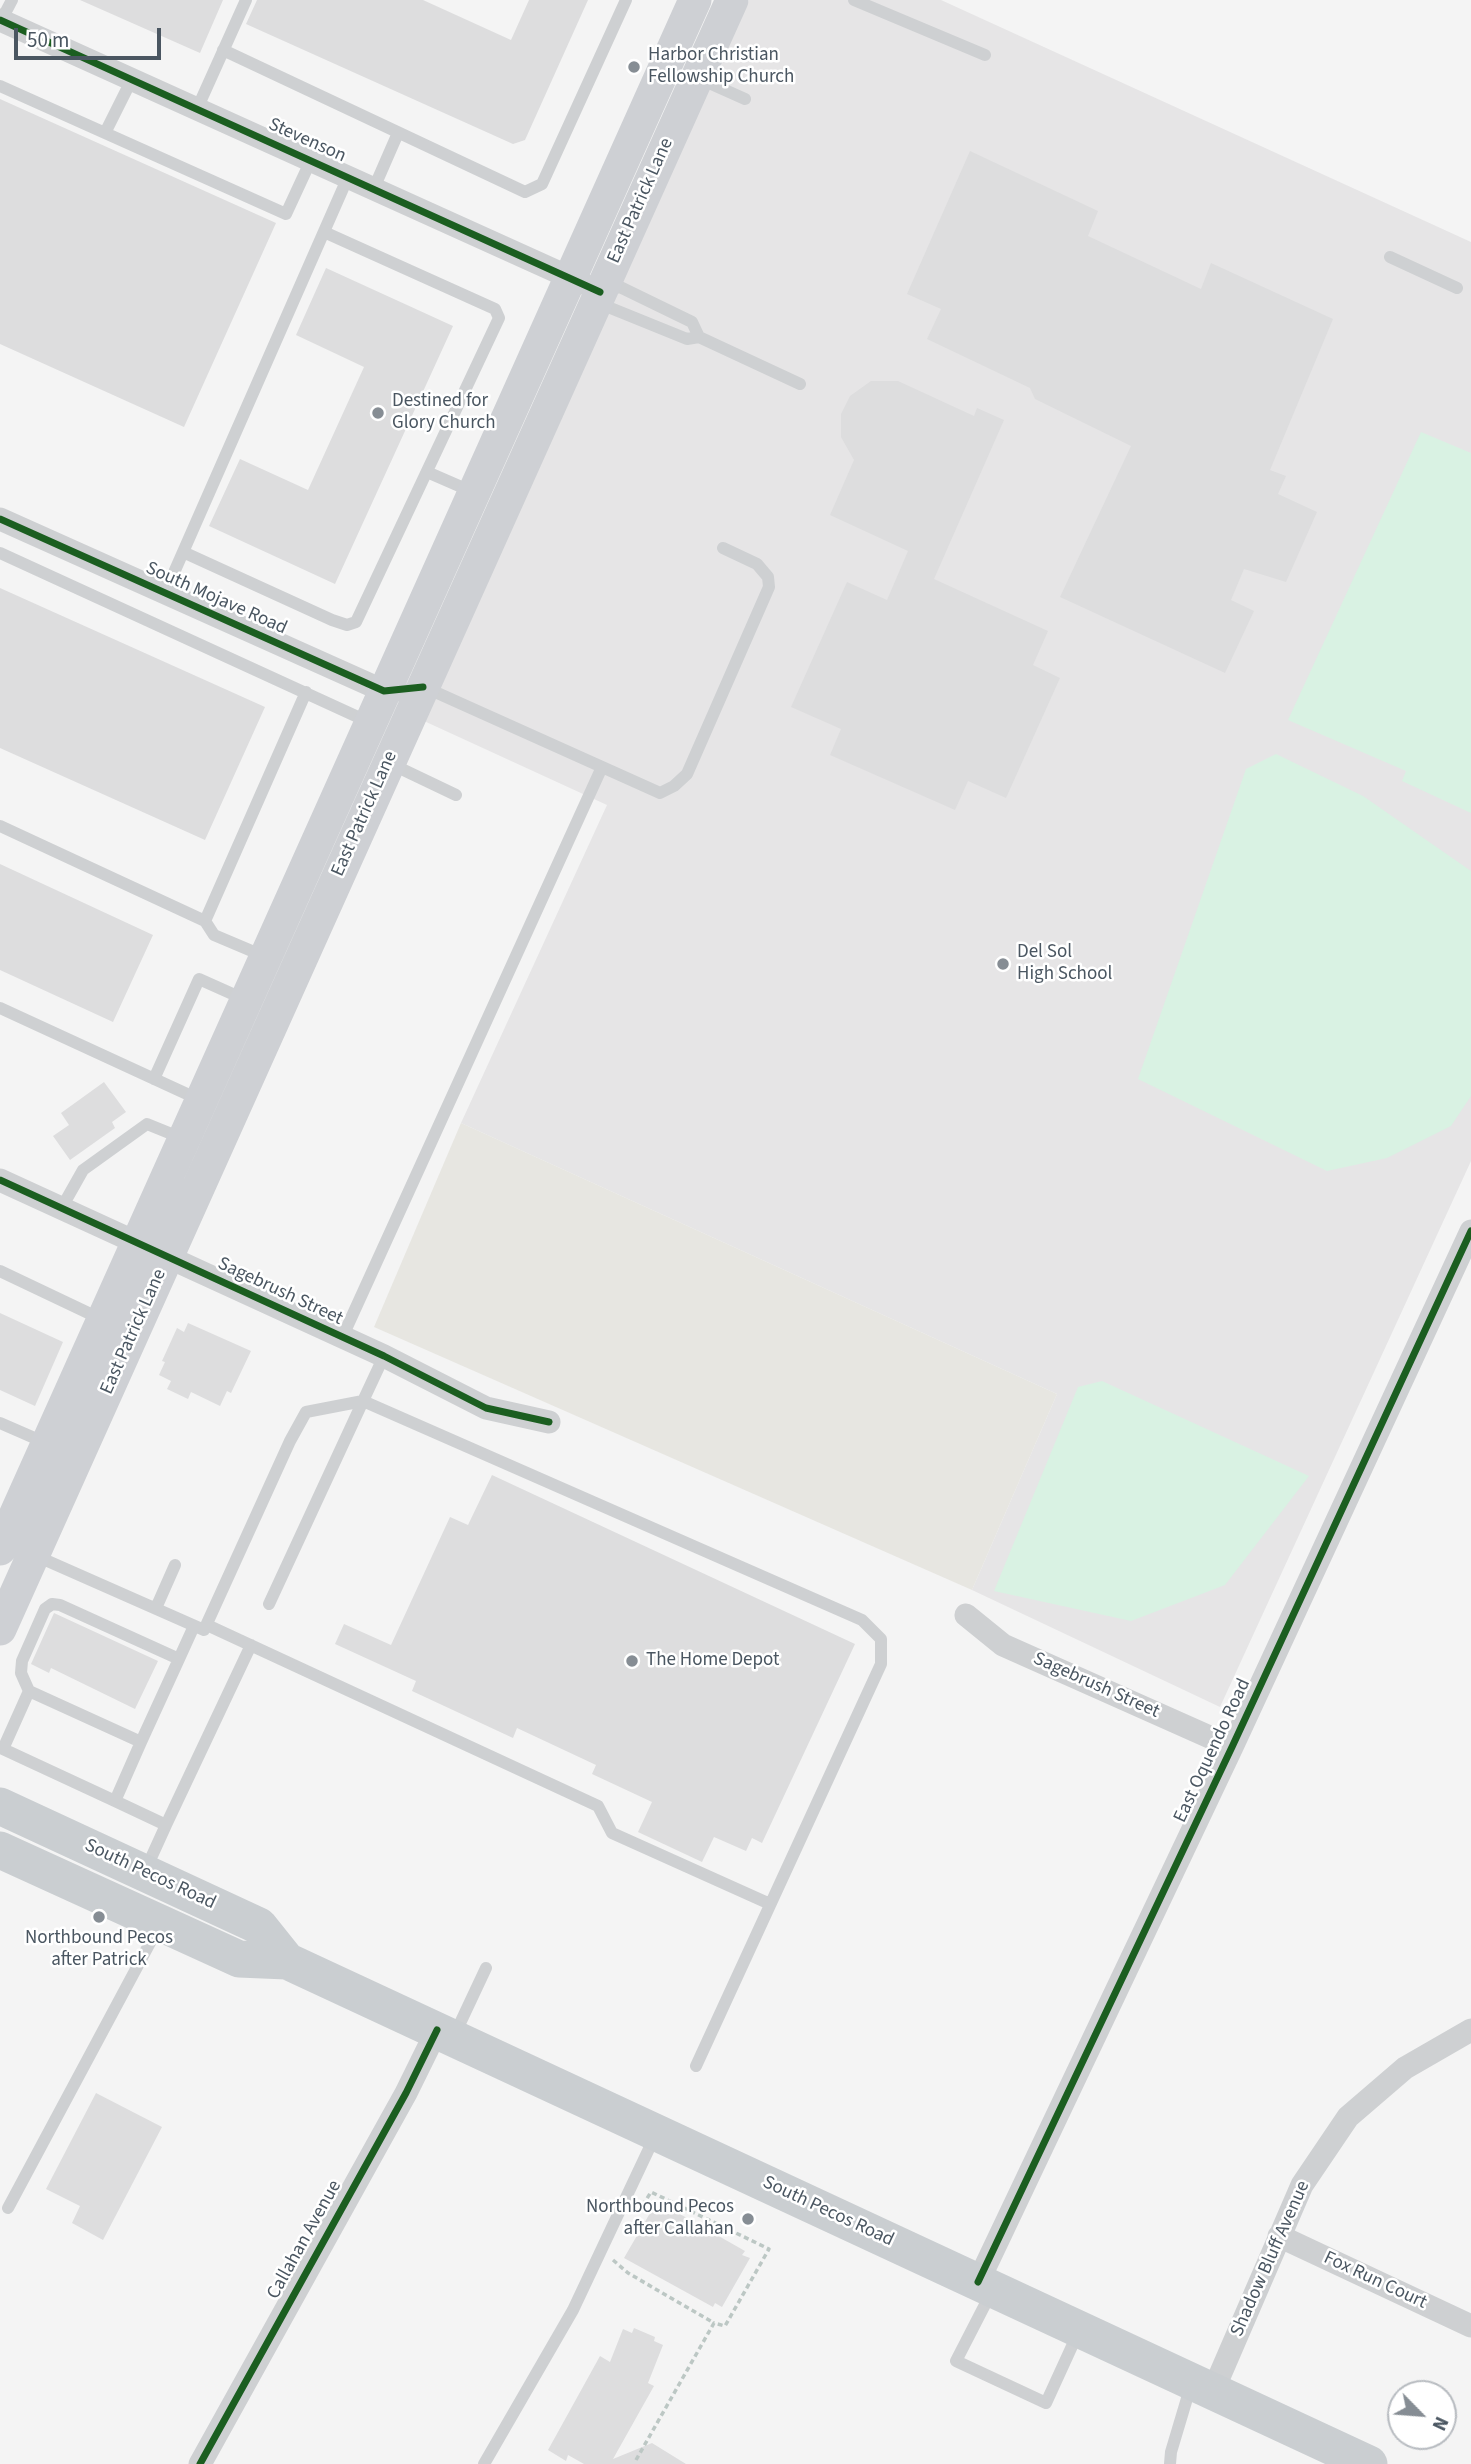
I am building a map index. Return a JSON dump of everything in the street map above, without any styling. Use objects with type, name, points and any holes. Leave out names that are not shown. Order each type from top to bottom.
[{"type":"main road","name":"East Patrick Lane","points":[[0,1629],[33,1555],[103,1320],[152,1251],[184,1139],[246,1000],[281,963],[386,736],[384,691],[695,0]]},
{"type":"main road","name":"East Patrick Lane","points":[[0,1549],[63,1450],[281,963],[386,736],[423,687],[732,0]]},
{"type":"main road","name":"South Pecos Road","points":[[0,1806],[259,1926],[287,1961]]},
{"type":"main road","name":"South Pecos Road","points":[[0,1850],[239,1959],[287,1961],[1369,2464]]},
{"type":"street","name":"Stevenson","points":[[1,20],[600,292]]},
{"type":"street","name":"South Mojave Road","points":[[0,519],[384,691],[423,687]]},
{"type":"street","name":"Sagebrush Street","points":[[0,1180],[384,1356],[486,1408],[549,1422]]},
{"type":"street","name":"East Oquendo Road","points":[[986,2286],[1471,1231]]},
{"type":"street","name":"Sagebrush Street","points":[[966,1615],[1003,1645],[1232,1747]]},
{"type":"street","name":"Shadow Bluff Avenue","points":[[1202,2386],[1279,2236],[1302,2185],[1348,2118],[1405,2068],[1471,2030]]},
{"type":"street","name":"Callahan Avenue","points":[[200,2464],[406,2093],[445,2034]]},
{"type":"street","name":"Fox Run Court","points":[[1279,2236],[1471,2326]]},
{"type":"lane","points":[[1,20],[12,0]]},
{"type":"lane","points":[[197,109],[246,0]]},
{"type":"lane","points":[[223,50],[525,192],[542,184],[626,0]]},
{"type":"lane","points":[[854,0],[985,55]]},
{"type":"lane","points":[[697,78],[746,99]]},
{"type":"lane","points":[[105,133],[132,79]]},
{"type":"lane","points":[[0,86],[286,214],[311,160]]},
{"type":"lane","points":[[374,188],[398,133]]},
{"type":"lane","points":[[164,593],[348,177]]},
{"type":"lane","points":[[183,552],[332,620],[348,625],[356,622],[499,318],[495,309],[324,232]]},
{"type":"lane","points":[[1390,257],[1457,288]]},
{"type":"lane","points":[[699,337],[692,322],[627,290],[620,287],[600,292],[608,307],[687,339],[699,337],[800,384]]},
{"type":"lane","points":[[427,472],[473,492]]},
{"type":"lane","points":[[423,687],[660,793],[674,786],[687,774],[769,587],[768,577],[757,564],[723,548]]},
{"type":"lane","points":[[0,553],[306,692],[386,736],[456,795]]},
{"type":"lane","points":[[205,921],[306,692]]},
{"type":"lane","points":[[342,1338],[602,767]]},
{"type":"lane","points":[[0,826],[205,921],[214,935],[281,963]]},
{"type":"lane","points":[[153,1079],[199,979],[246,1000]]},
{"type":"lane","points":[[0,1008],[201,1100]]},
{"type":"lane","points":[[61,1209],[82,1170],[147,1124],[184,1139]]},
{"type":"lane","points":[[0,1271],[103,1320]]},
{"type":"lane","points":[[269,1604],[384,1356]]},
{"type":"lane","points":[[115,1801],[179,1659],[201,1625],[306,1412],[363,1401],[862,1620],[881,1639],[881,1664],[696,2066]]},
{"type":"lane","points":[[0,1423],[63,1450]]},
{"type":"lane","points":[[33,1555],[251,1645],[598,1806],[612,1833],[770,1904]]},
{"type":"lane","points":[[156,1608],[175,1565]]},
{"type":"lane","points":[[141,1742],[29,1691],[22,1673],[22,1661],[45,1609],[51,1604],[60,1605],[179,1659]]},
{"type":"lane","points":[[144,1873],[251,1645]]},
{"type":"lane","points":[[29,1691],[3,1749],[166,1825]]},
{"type":"lane","points":[[8,2208],[161,1923]]},
{"type":"lane","points":[[445,2034],[486,1968]]},
{"type":"lane","points":[[484,2464],[573,2309],[657,2133]]},
{"type":"lane","points":[[986,2286],[956,2361],[1046,2403],[1079,2329]]},
{"type":"lane","points":[[1170,2464],[1171,2452],[1202,2386]]},
{"type":"path","points":[[615,2253],[612,2259],[628,2273],[714,2323],[724,2326],[769,2249],[651,2192],[638,2213]]},
{"type":"path","points":[[636,2460],[714,2323]]},
{"type":"shaded area","name":"Del Sol High School","points":[[749,0],[941,0],[1471,242],[1471,1161],[1220,1707],[972,1590],[1057,1394],[461,1123],[607,805],[424,721]]},
{"type":"green space","points":[[1421,432],[1471,453],[1471,813],[1402,781],[1406,771],[1288,720]]},
{"type":"green space","points":[[1276,754],[1363,796],[1471,871],[1471,1096],[1451,1126],[1387,1158],[1327,1171],[1138,1079],[1246,769]]},
{"type":"green space","points":[[1102,1381],[1309,1476],[1225,1585],[1131,1621],[994,1591],[1078,1387]]},
{"type":"sand","points":[[461,1123],[1057,1394],[972,1590],[374,1327]]},
{"type":"building","points":[[80,0],[223,0],[200,53]]},
{"type":"building","points":[[257,0],[423,0],[511,40],[529,0],[588,0],[525,140],[513,144],[246,24]]},
{"type":"building","points":[[0,99],[276,223],[184,427],[0,344]]},
{"type":"building","points":[[970,151],[1098,211],[1088,236],[1201,289],[1211,263],[1333,319],[1270,470],[1286,476],[1278,494],[1317,512],[1286,582],[1244,569],[1231,600],[1254,611],[1225,673],[1060,597],[1131,446],[1035,399],[1030,388],[927,339],[941,309],[907,294]]},
{"type":"building","name":"Destined for Glory Church","points":[[326,268],[453,326],[335,584],[209,526],[240,459],[308,490],[364,367],[296,335]]},
{"type":"building","points":[[871,381],[898,381],[974,416],[977,408],[1004,420],[934,579],[1048,631],[1033,665],[1060,678],[1006,798],[968,781],[955,810],[830,755],[841,729],[791,707],[847,582],[887,600],[908,551],[830,515],[854,460],[841,437],[841,414],[850,396]]},
{"type":"building","points":[[0,588],[265,707],[205,840],[0,748]]},
{"type":"building","points":[[0,864],[153,935],[113,1022],[0,970]]},
{"type":"building","points":[[104,1082],[126,1112],[112,1122],[115,1128],[70,1160],[53,1136],[69,1125],[61,1113]]},
{"type":"building","points":[[0,1313],[63,1342],[35,1406],[0,1390]]},
{"type":"building","points":[[188,1323],[251,1351],[231,1393],[227,1391],[220,1406],[191,1392],[188,1399],[167,1389],[171,1381],[159,1375],[165,1362],[162,1361],[177,1328],[184,1332]]},
{"type":"building","name":"The Home Depot","points":[[492,1475],[855,1644],[762,1843],[752,1838],[746,1851],[714,1837],[702,1862],[638,1832],[652,1802],[592,1774],[596,1765],[517,1728],[513,1738],[412,1691],[416,1681],[335,1644],[344,1624],[391,1645],[450,1517],[468,1525]]},
{"type":"building","points":[[54,1613],[158,1661],[135,1709],[51,1668],[49,1673],[31,1664]]},
{"type":"building","points":[[96,2093],[162,2127],[103,2240],[72,2223],[80,2206],[46,2189]]},
{"type":"building","points":[[657,2201],[745,2251],[742,2255],[750,2258],[722,2307],[715,2303],[713,2307],[624,2258]]},
{"type":"building","points":[[634,2328],[655,2337],[654,2341],[663,2345],[648,2383],[654,2386],[613,2459],[652,2443],[686,2464],[584,2464],[568,2455],[566,2461],[548,2450],[600,2356],[610,2362],[623,2329],[632,2333]]},
{"type":"cycle path","points":[[0,20],[600,292]]},
{"type":"cycle path","points":[[0,519],[384,691],[423,687]]},
{"type":"cycle path","points":[[0,1180],[384,1356],[486,1408],[549,1422]]},
{"type":"cycle path","points":[[978,2282],[1232,1747],[1471,1231]]},
{"type":"cycle path","points":[[200,2464],[406,2093],[437,2030]]},
{"type":"place","name":"Harbor Christian Fellowship Church","points":[[634,67]]},
{"type":"place","name":"Destined for Glory Church","points":[[378,413]]},
{"type":"place","name":"Del Sol High School","points":[[1003,964]]},
{"type":"place","name":"The Home Depot","points":[[632,1661]]},
{"type":"place","name":"Northbound Pecos after Patrick","points":[[99,1917]]},
{"type":"place","name":"Northbound Pecos after Callahan","points":[[748,2219]]}]
